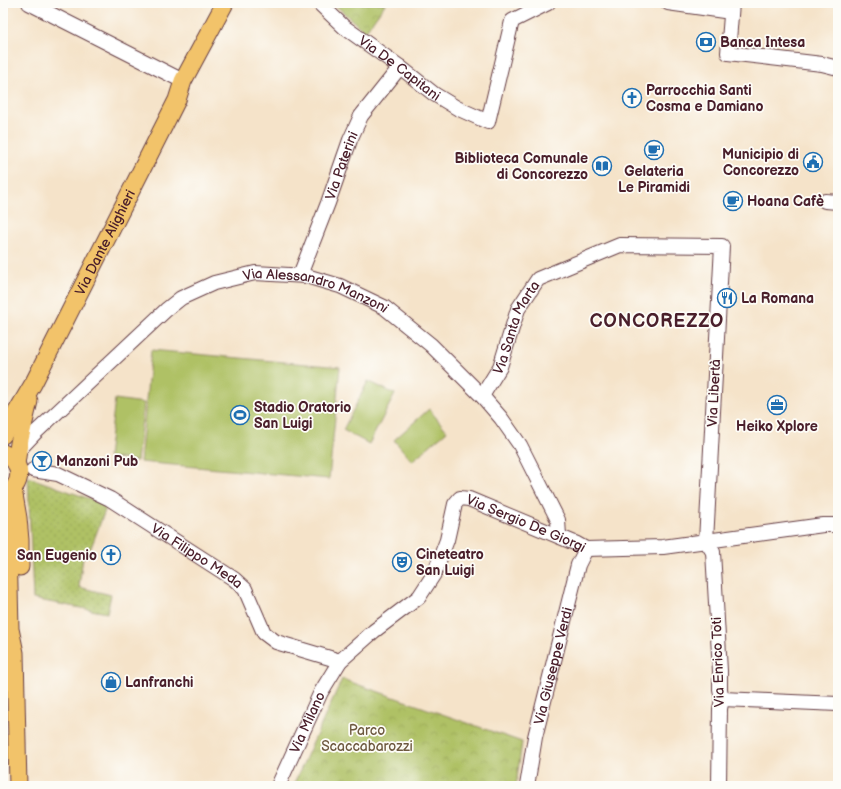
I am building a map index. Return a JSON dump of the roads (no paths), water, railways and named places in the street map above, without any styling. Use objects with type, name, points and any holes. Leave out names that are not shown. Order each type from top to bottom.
[{"type":"main road","name":"Via Dante Alighieri","points":[[3,435],[33,384],[177,100],[183,81],[225,3]]},
{"type":"main road","name":"Via Dante Alighieri","points":[[177,100],[192,86],[235,3]]},
{"type":"main road","name":"Via Dante Alighieri","points":[[8,492],[16,485],[19,477],[12,456],[33,384]]},
{"type":"main road","points":[[8,492],[18,518],[20,540],[20,629],[15,653]]},
{"type":"main road","points":[[3,515],[8,546],[10,629],[15,653],[18,786]]},
{"type":"street","points":[[29,3],[183,81]]},
{"type":"street","name":"Via De Capitani","points":[[319,3],[344,27],[400,67],[434,94],[457,108],[488,122],[512,21],[548,3]]},
{"type":"street","points":[[668,3],[731,8],[728,53],[822,64],[838,68]]},
{"type":"street","name":"Via Paterini","points":[[300,275],[328,203],[347,146],[358,122],[361,116],[400,67]]},
{"type":"street","name":"Via Santa Marta","points":[[482,396],[500,367],[518,309],[538,279],[620,245],[722,246]]},
{"type":"street","name":"Via Libertà","points":[[706,541],[722,246]]},
{"type":"street","name":"Via Alessandro Manzoni","points":[[12,456],[166,310],[181,298],[214,283],[255,273],[300,275],[340,286],[384,307],[432,345],[482,396],[501,418],[520,446],[558,520],[559,536]]},
{"type":"street","name":"Via Filippo Meda","points":[[33,470],[58,474],[110,499],[234,579],[245,589],[264,633],[276,642],[340,661]]},
{"type":"street","name":"Via Sergio De Giorgi","points":[[340,661],[374,631],[419,597],[434,574],[447,540],[455,504],[460,498],[469,499],[586,548],[663,547],[823,525],[838,525]]},
{"type":"street","name":"Via Enrico Toti","points":[[706,541],[713,552],[720,689],[722,699],[720,709],[719,786]]},
{"type":"street","name":"Via Giuseppe Verdi","points":[[527,786],[535,737],[578,565],[586,548]]},
{"type":"street","name":"Via Milano","points":[[278,786],[321,692],[340,661]]},
{"type":"street","points":[[722,699],[838,704]]},
{"type":"place","name":"Banca Intesa","points":[[706,42]]},
{"type":"place","name":"Parrocchia Santi Cosma e Damiano","points":[[632,98]]},
{"type":"place","name":"Gelateria Le Piramidi","points":[[654,150]]},
{"type":"place","name":"Municipio di Concorezzo","points":[[813,162]]},
{"type":"place","name":"Biblioteca Comunale di Concorezzo","points":[[602,166]]},
{"type":"place","name":"Hoana Cafè","points":[[733,201]]},
{"type":"place","name":"La Romana","points":[[727,298]]},
{"type":"place","name":"Heiko Xplore","points":[[777,405]]},
{"type":"place","name":"Stadio Oratorio San Luigi","points":[[240,415]]},
{"type":"place","name":"Manzoni Pub","points":[[42,461]]},
{"type":"place","name":"San Eugenio","points":[[111,555]]},
{"type":"place","name":"Cineteatro San Luigi","points":[[402,562]]},
{"type":"place","name":"Lanfranchi","points":[[111,682]]},
{"type":"district","name":"CONCOREZZO","points":[[657,321]]},
{"type":"park label","name":"Parco Scaccabarozzi","points":[[367,738]]}]
